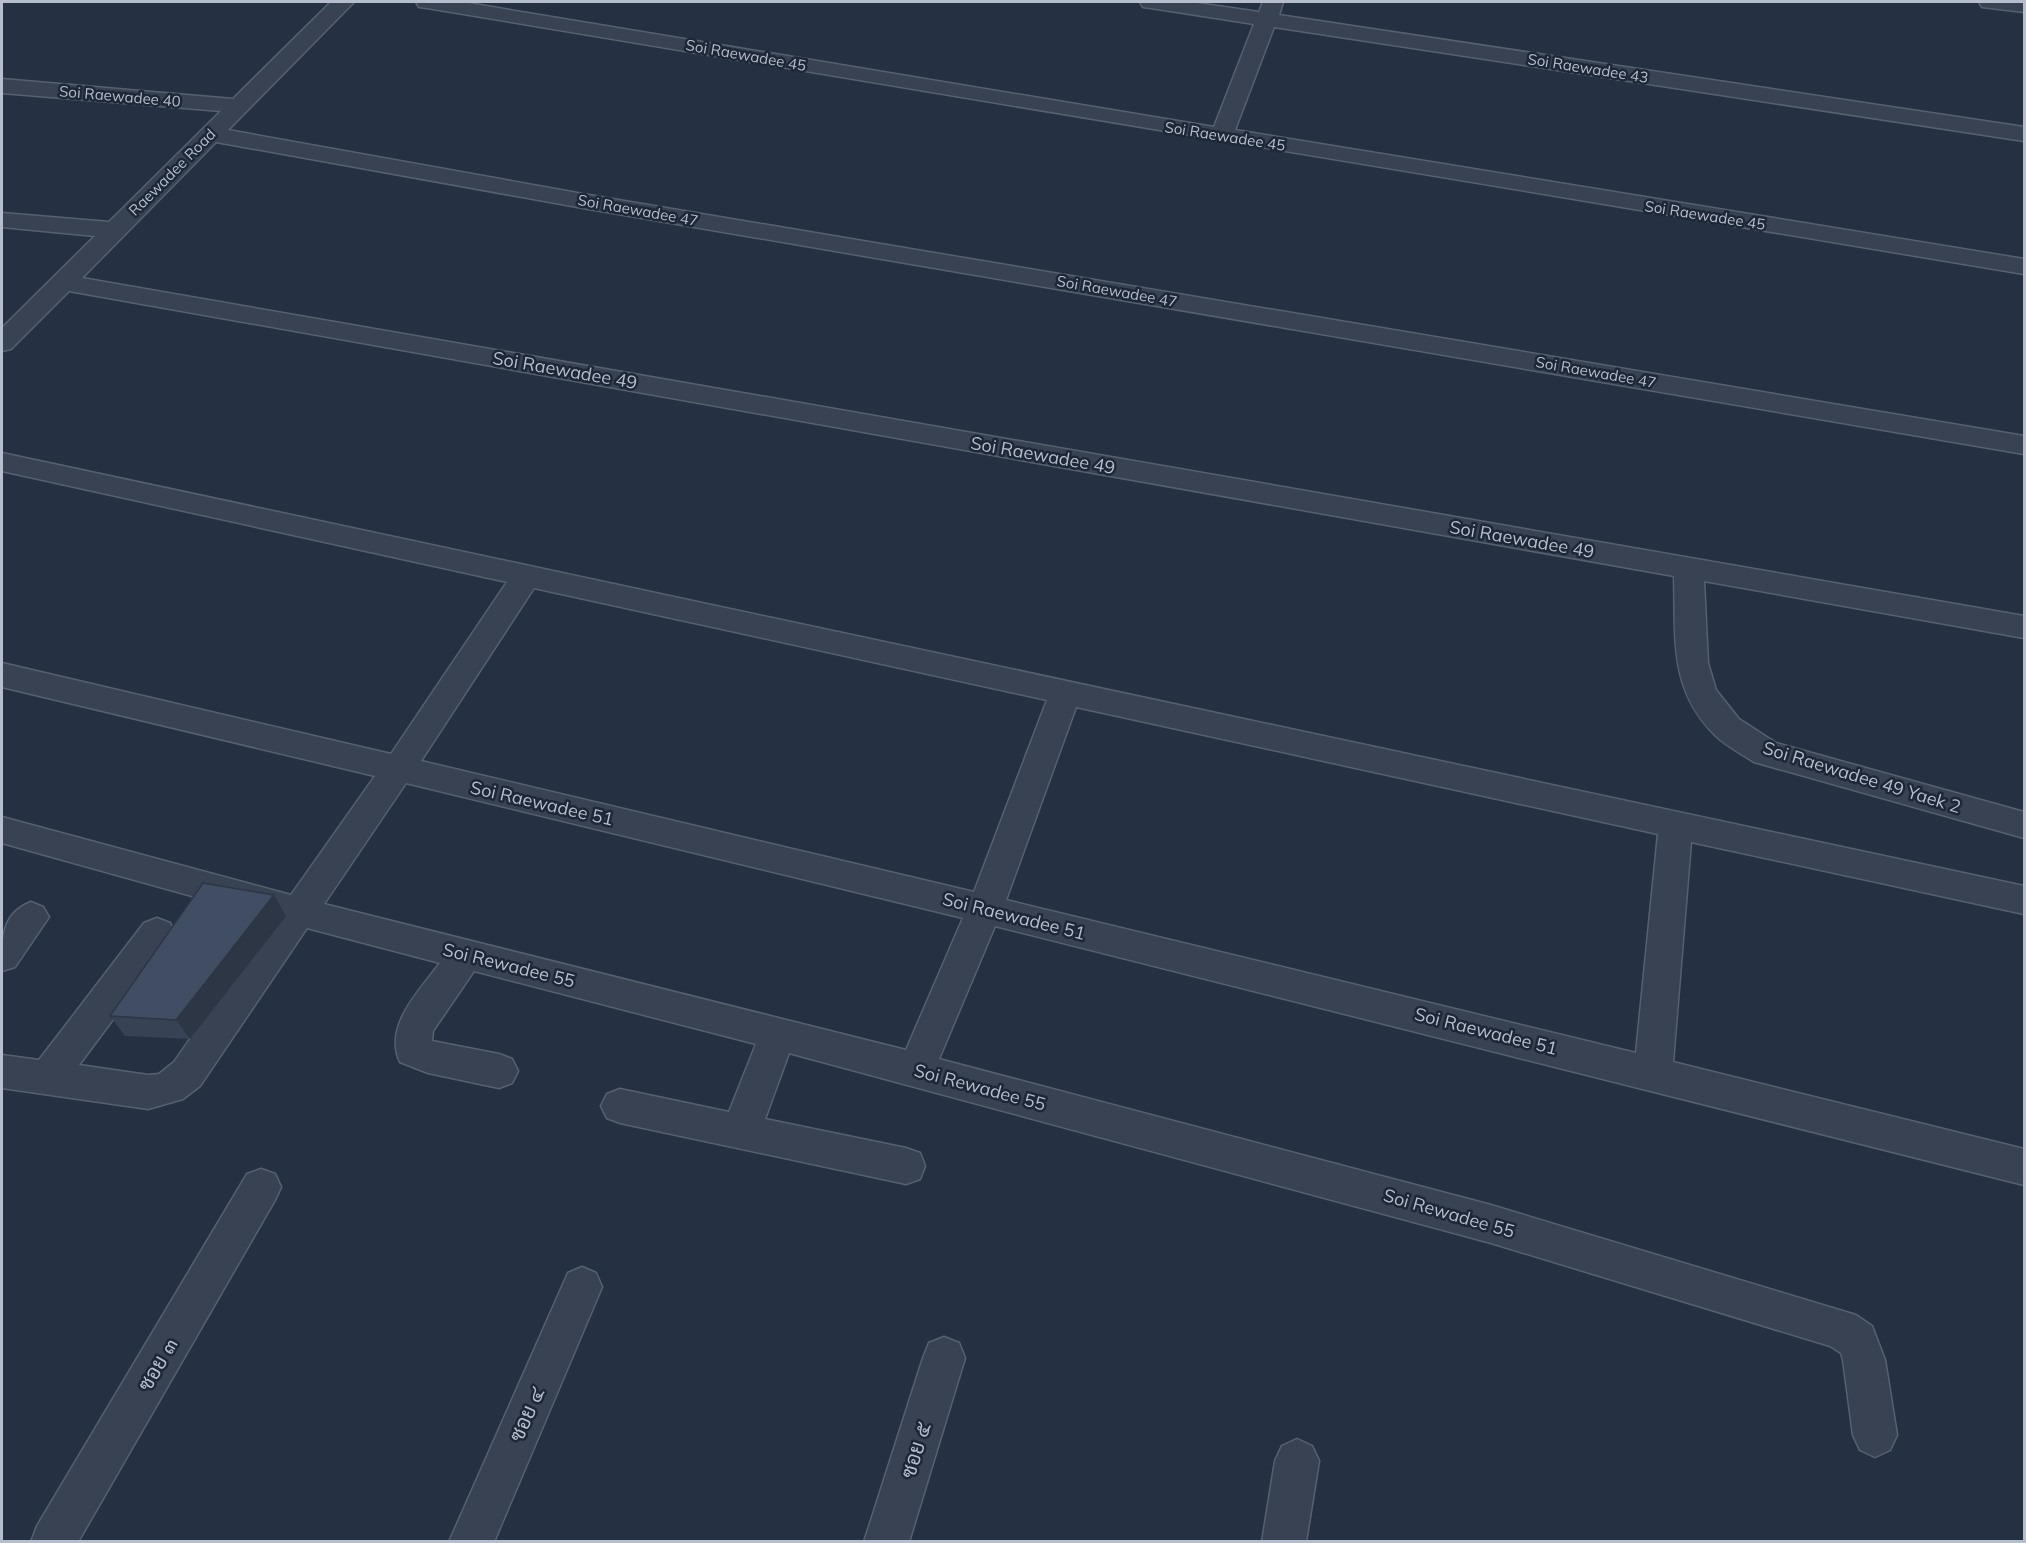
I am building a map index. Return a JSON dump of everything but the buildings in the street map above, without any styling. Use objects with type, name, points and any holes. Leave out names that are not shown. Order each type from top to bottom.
[{"type":"street","name":"Raewadee Road","points":[[2,343],[343,2]]},
{"type":"street","name":"Soi Raewadee 45","points":[[427,2],[2025,267]]},
{"type":"street","name":"Soi Raewadee 43","points":[[1151,2],[1269,11],[2025,134]]},
{"type":"street","points":[[1990,2],[2025,6]]},
{"type":"street","points":[[1222,135],[1269,11]]},
{"type":"street","name":"Soi Raewadee 40","points":[[2,86],[238,106]]},
{"type":"street","name":"Soi Raewadee 47","points":[[210,134],[583,201],[2025,445]]},
{"type":"street","points":[[2,220],[115,230]]},
{"type":"street","name":"Soi Raewadee 49","points":[[63,282],[2025,627]]},
{"type":"street","points":[[2,462],[2025,900]]},
{"type":"street","name":"Soi Raewadee 49 Yaek 2","points":[[1689,569],[1692,663],[1701,694],[1728,728],[1766,753],[2025,825]]},
{"type":"street","points":[[2,1071],[148,1092],[163,1092],[172,1088],[187,1074],[399,768],[526,577]]},
{"type":"street","name":"Soi Raewadee 51","points":[[2,675],[985,909],[1653,1072],[2025,1167]]},
{"type":"street","points":[[916,1069],[985,909],[1066,691]]},
{"type":"street","points":[[1653,1072],[1676,825]]},
{"type":"street","name":"Soi Rewadee 55","points":[[2,830],[300,912],[916,1069],[1491,1224],[1841,1329],[1857,1340],[1864,1360],[1875,1435]]},
{"type":"street","points":[[2,956],[31,917]]},
{"type":"street","points":[[47,1078],[157,933]]},
{"type":"street","points":[[466,954],[418,1023],[413,1035],[413,1050],[428,1057],[499,1071]]},
{"type":"street","points":[[741,1132],[778,1034]]},
{"type":"street","points":[[620,1106],[906,1167]]},
{"type":"street","name":"ซอย ๓","points":[[53,1542],[261,1187]]},
{"type":"street","name":"ซอย ๔","points":[[471,1542],[582,1287]]},
{"type":"street","name":"ซอย ๕","points":[[886,1542],[944,1358]]},
{"type":"street","points":[[1284,1542],[1297,1461]]}]
